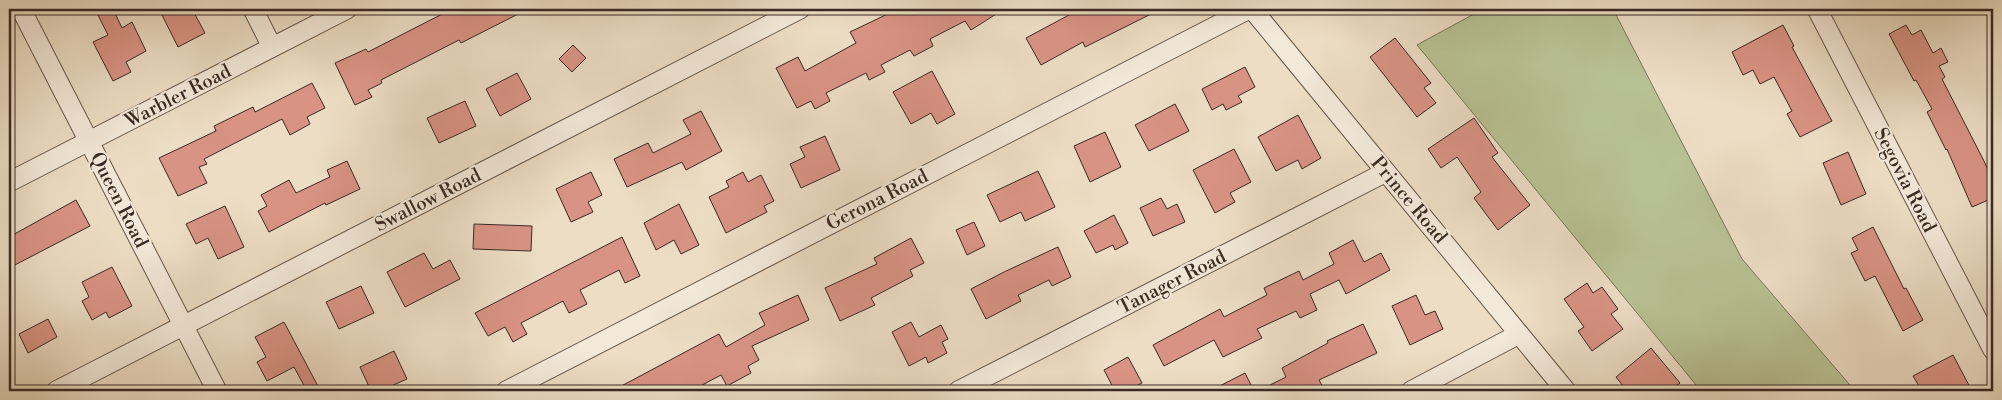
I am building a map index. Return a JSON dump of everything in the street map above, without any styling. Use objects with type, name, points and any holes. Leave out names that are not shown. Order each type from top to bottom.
[{"type":"street","name":"Queen Road","points":[[20,9],[217,391]]},
{"type":"street","points":[[253,9],[272,47]]},
{"type":"street","name":"Warbler Road","points":[[9,182],[347,9]]},
{"type":"street","name":"Swallow Road","points":[[56,391],[800,9]]},
{"type":"street","name":"Prince Road","points":[[1251,9],[1566,391]]},
{"type":"street","name":"Gerona Road","points":[[506,391],[1251,9]]},
{"type":"street","name":"Segovia Road","points":[[1817,9],[1993,350]]},
{"type":"street","name":"Tanager Road","points":[[958,391],[1386,172]]},
{"type":"street","points":[[1411,391],[1519,334]]},
{"type":"green space","points":[[1483,9],[1613,9],[1742,259],[1855,391],[1701,391],[1417,45]]},
{"type":"building","points":[[95,9],[113,9],[122,28],[132,22],[146,51],[126,62],[131,72],[113,81],[93,42],[108,35]]},
{"type":"building","points":[[159,9],[192,9],[205,33],[178,47]]},
{"type":"building","points":[[452,9],[528,9],[461,43],[459,40],[381,80],[382,83],[368,90],[372,97],[355,105],[335,63],[366,49],[368,52]]},
{"type":"building","points":[[898,9],[910,9],[913,15],[926,9],[1004,9],[971,30],[965,21],[930,39],[933,46],[914,56],[910,50],[881,65],[885,72],[869,80],[866,73],[826,93],[830,101],[815,109],[811,101],[797,108],[776,68],[798,57],[805,71],[856,43],[850,32]]},
{"type":"building","points":[[1066,9],[1161,9],[1085,47],[1083,42],[1041,65],[1026,38],[1069,15]]},
{"type":"building","points":[[1783,25],[1794,46],[1792,47],[1832,121],[1800,137],[1787,114],[1792,111],[1774,77],[1760,84],[1753,70],[1743,75],[1732,52]]},
{"type":"building","points":[[1906,25],[1912,35],[1921,30],[1933,53],[1941,48],[1948,62],[1939,66],[1945,77],[1942,79],[1985,163],[1993,182],[1993,198],[1972,207],[1947,149],[1927,112],[1932,109],[1916,80],[1914,81],[1889,34]]},
{"type":"building","points":[[1395,38],[1431,83],[1424,88],[1436,103],[1417,117],[1370,57]]},
{"type":"building","points":[[573,45],[586,58],[572,72],[559,59]]},
{"type":"building","points":[[1245,67],[1255,87],[1238,96],[1242,102],[1226,110],[1223,104],[1212,110],[1202,89]]},
{"type":"building","points":[[932,71],[955,114],[937,124],[931,113],[911,124],[893,92]]},
{"type":"building","points":[[517,73],[531,99],[500,116],[486,89]]},
{"type":"building","points":[[312,83],[325,108],[307,117],[310,124],[290,135],[282,119],[204,159],[207,164],[199,167],[207,183],[178,196],[159,158],[216,131],[214,126],[253,107],[255,112]]},
{"type":"building","points":[[465,101],[476,126],[439,143],[427,118]]},
{"type":"building","points":[[1175,104],[1189,131],[1149,151],[1135,125]]},
{"type":"building","points":[[701,111],[722,151],[686,170],[682,162],[627,187],[614,159],[648,143],[653,153],[691,134],[683,120]]},
{"type":"building","points":[[1298,115],[1321,158],[1302,169],[1298,160],[1276,171],[1258,137]]},
{"type":"building","points":[[1474,118],[1498,153],[1492,157],[1530,205],[1498,230],[1474,198],[1481,192],[1457,157],[1441,168],[1428,149]]},
{"type":"building","points":[[1105,132],[1121,167],[1090,182],[1074,146]]},
{"type":"building","points":[[825,136],[840,170],[801,188],[790,164],[805,157],[800,147]]},
{"type":"building","points":[[1234,149],[1251,182],[1230,193],[1235,202],[1215,213],[1193,170]]},
{"type":"building","points":[[1848,152],[1866,194],[1841,205],[1823,163]]},
{"type":"building","points":[[347,161],[360,189],[326,205],[325,203],[269,232],[258,211],[267,206],[261,195],[289,180],[296,193],[330,177],[327,170]]},
{"type":"building","points":[[1038,171],[1055,207],[1025,221],[1021,212],[1000,222],[987,195]]},
{"type":"building","points":[[591,172],[602,195],[588,202],[593,212],[571,222],[556,189]]},
{"type":"building","points":[[743,172],[748,182],[761,175],[774,201],[764,206],[767,212],[726,233],[709,197],[729,187],[726,181]]},
{"type":"building","points":[[1161,198],[1167,209],[1177,204],[1185,222],[1153,236],[1140,208]]},
{"type":"building","points":[[76,200],[90,226],[9,268],[9,237]]},
{"type":"building","points":[[679,204],[699,245],[681,254],[674,240],[656,250],[644,223]]},
{"type":"building","points":[[225,206],[244,247],[218,259],[208,238],[196,244],[186,224]]},
{"type":"building","points":[[1114,215],[1128,243],[1115,250],[1113,245],[1096,253],[1084,231]]},
{"type":"building","points":[[974,222],[985,246],[967,255],[956,230]]},
{"type":"building","points":[[474,224],[532,226],[531,251],[473,249]]},
{"type":"building","points":[[1873,227],[1904,289],[1906,288],[1923,320],[1903,331],[1875,276],[1865,281],[1851,253],[1858,250],[1852,238]]},
{"type":"building","points":[[622,237],[640,276],[625,283],[619,270],[580,290],[587,304],[569,313],[563,301],[521,323],[527,334],[513,342],[505,327],[488,336],[475,313]]},
{"type":"building","points":[[911,238],[924,263],[910,270],[913,276],[871,298],[875,305],[840,321],[825,288],[877,264],[874,258]]},
{"type":"building","points":[[1353,240],[1364,262],[1381,253],[1390,270],[1346,294],[1339,280],[1310,294],[1317,310],[1300,318],[1296,311],[1257,329],[1262,338],[1223,357],[1214,340],[1164,366],[1153,345],[1220,309],[1224,317],[1267,295],[1264,288],[1299,271],[1303,280],[1334,264],[1329,253]]},
{"type":"building","points":[[1058,247],[1071,277],[1052,286],[1049,280],[1018,295],[1021,301],[986,319],[971,289]]},
{"type":"building","points":[[424,253],[433,269],[450,260],[460,279],[405,307],[387,272]]},
{"type":"building","points":[[112,267],[132,306],[109,318],[106,312],[92,320],[82,301],[89,297],[82,282]]},
{"type":"building","points":[[1587,283],[1593,293],[1602,287],[1618,309],[1611,314],[1623,329],[1592,351],[1578,331],[1584,327],[1564,299]]},
{"type":"building","points":[[361,286],[374,313],[339,329],[326,302]]},
{"type":"building","points":[[798,295],[809,320],[752,346],[759,360],[748,366],[751,373],[727,386],[721,375],[691,391],[612,391],[719,334],[726,347],[765,325],[759,313]]},
{"type":"building","points":[[1416,295],[1425,315],[1435,311],[1443,329],[1410,345],[1392,306]]},
{"type":"building","points":[[48,319],[57,337],[28,353],[19,334]]},
{"type":"building","points":[[284,322],[320,390],[307,391],[294,367],[267,381],[257,362],[266,357],[255,337]]},
{"type":"building","points":[[911,322],[919,337],[941,325],[948,339],[942,342],[947,353],[928,363],[926,357],[909,366],[892,332]]},
{"type":"building","points":[[1363,324],[1377,353],[1319,380],[1325,391],[1258,391],[1286,377],[1282,368],[1328,343],[1327,341]]},
{"type":"building","points":[[1651,348],[1680,383],[1670,391],[1627,391],[1616,377]]},
{"type":"building","points":[[394,351],[407,379],[391,386],[393,391],[371,391],[360,367]]},
{"type":"building","points":[[1953,355],[1972,391],[1922,391],[1913,376]]},
{"type":"building","points":[[1128,357],[1142,383],[1136,386],[1139,391],[1115,391],[1104,370]]},
{"type":"building","points":[[1245,373],[1254,391],[1210,391]]}]
